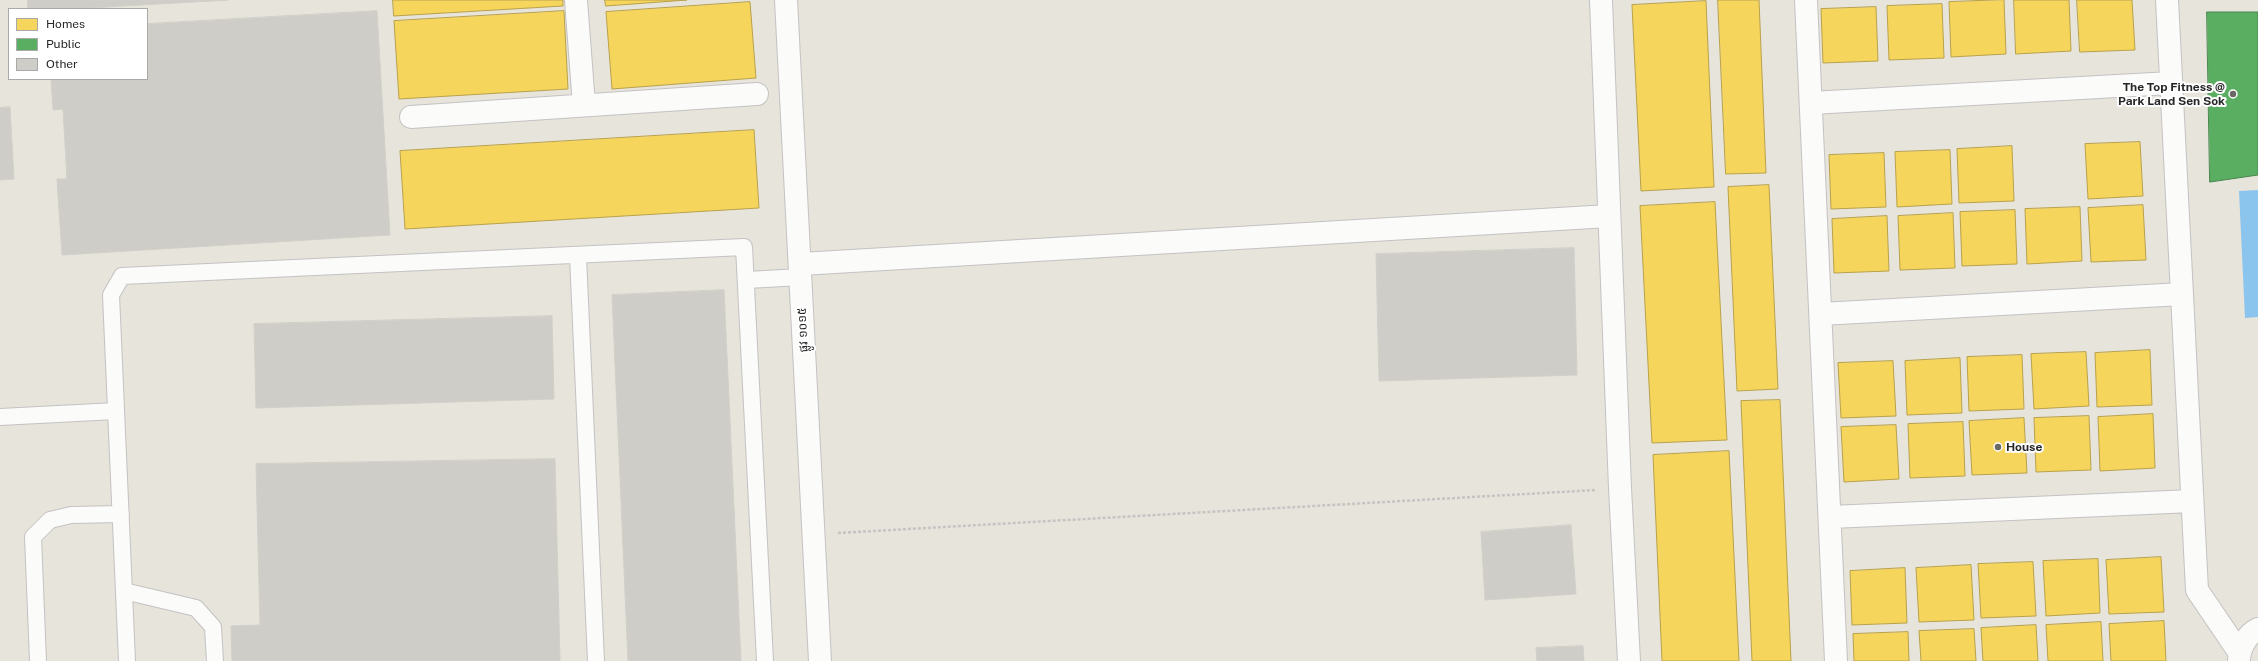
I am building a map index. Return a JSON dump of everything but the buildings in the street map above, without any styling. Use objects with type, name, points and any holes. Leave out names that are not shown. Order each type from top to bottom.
[{"type":"street","points":[[576,0],[584,105]]},
{"type":"street","name":"ផ្លូវ ១០១៥","points":[[786,0],[801,270],[812,535],[820,661]]},
{"type":"street","points":[[1601,0],[1620,488],[1629,661]]},
{"type":"street","points":[[1806,0],[1831,517],[1836,661]]},
{"type":"street","points":[[2167,0],[2197,590],[2239,657]]},
{"type":"street","points":[[1811,103],[2171,83]]},
{"type":"street","points":[[411,117],[757,94]]},
{"type":"street","points":[[801,270],[1609,216]]},
{"type":"street","points":[[1821,314],[2182,294]]},
{"type":"street","points":[[1831,517],[2192,501]]},
{"type":"street","points":[[2239,657],[2252,632],[2258,629]]},
{"type":"lane","points":[[127,661],[111,295],[122,276],[578,256],[744,247],[765,661]]},
{"type":"lane","points":[[578,256],[596,661]]},
{"type":"lane","points":[[746,280],[801,270]]},
{"type":"lane","points":[[0,417],[116,411]]},
{"type":"lane","points":[[38,661],[33,537],[50,520],[71,515],[121,514]]},
{"type":"lane","points":[[124,591],[196,608],[213,627],[214,661]]},
{"type":"path","points":[[812,535],[1620,488]]},
{"type":"water","points":[[2258,190],[2258,317],[2245,318],[2239,191]]},
{"type":"place","name":"The Top Fitness @ Park Land Sen Sok","points":[[2233,94]]},
{"type":"place","name":"House","points":[[1998,447]]}]
